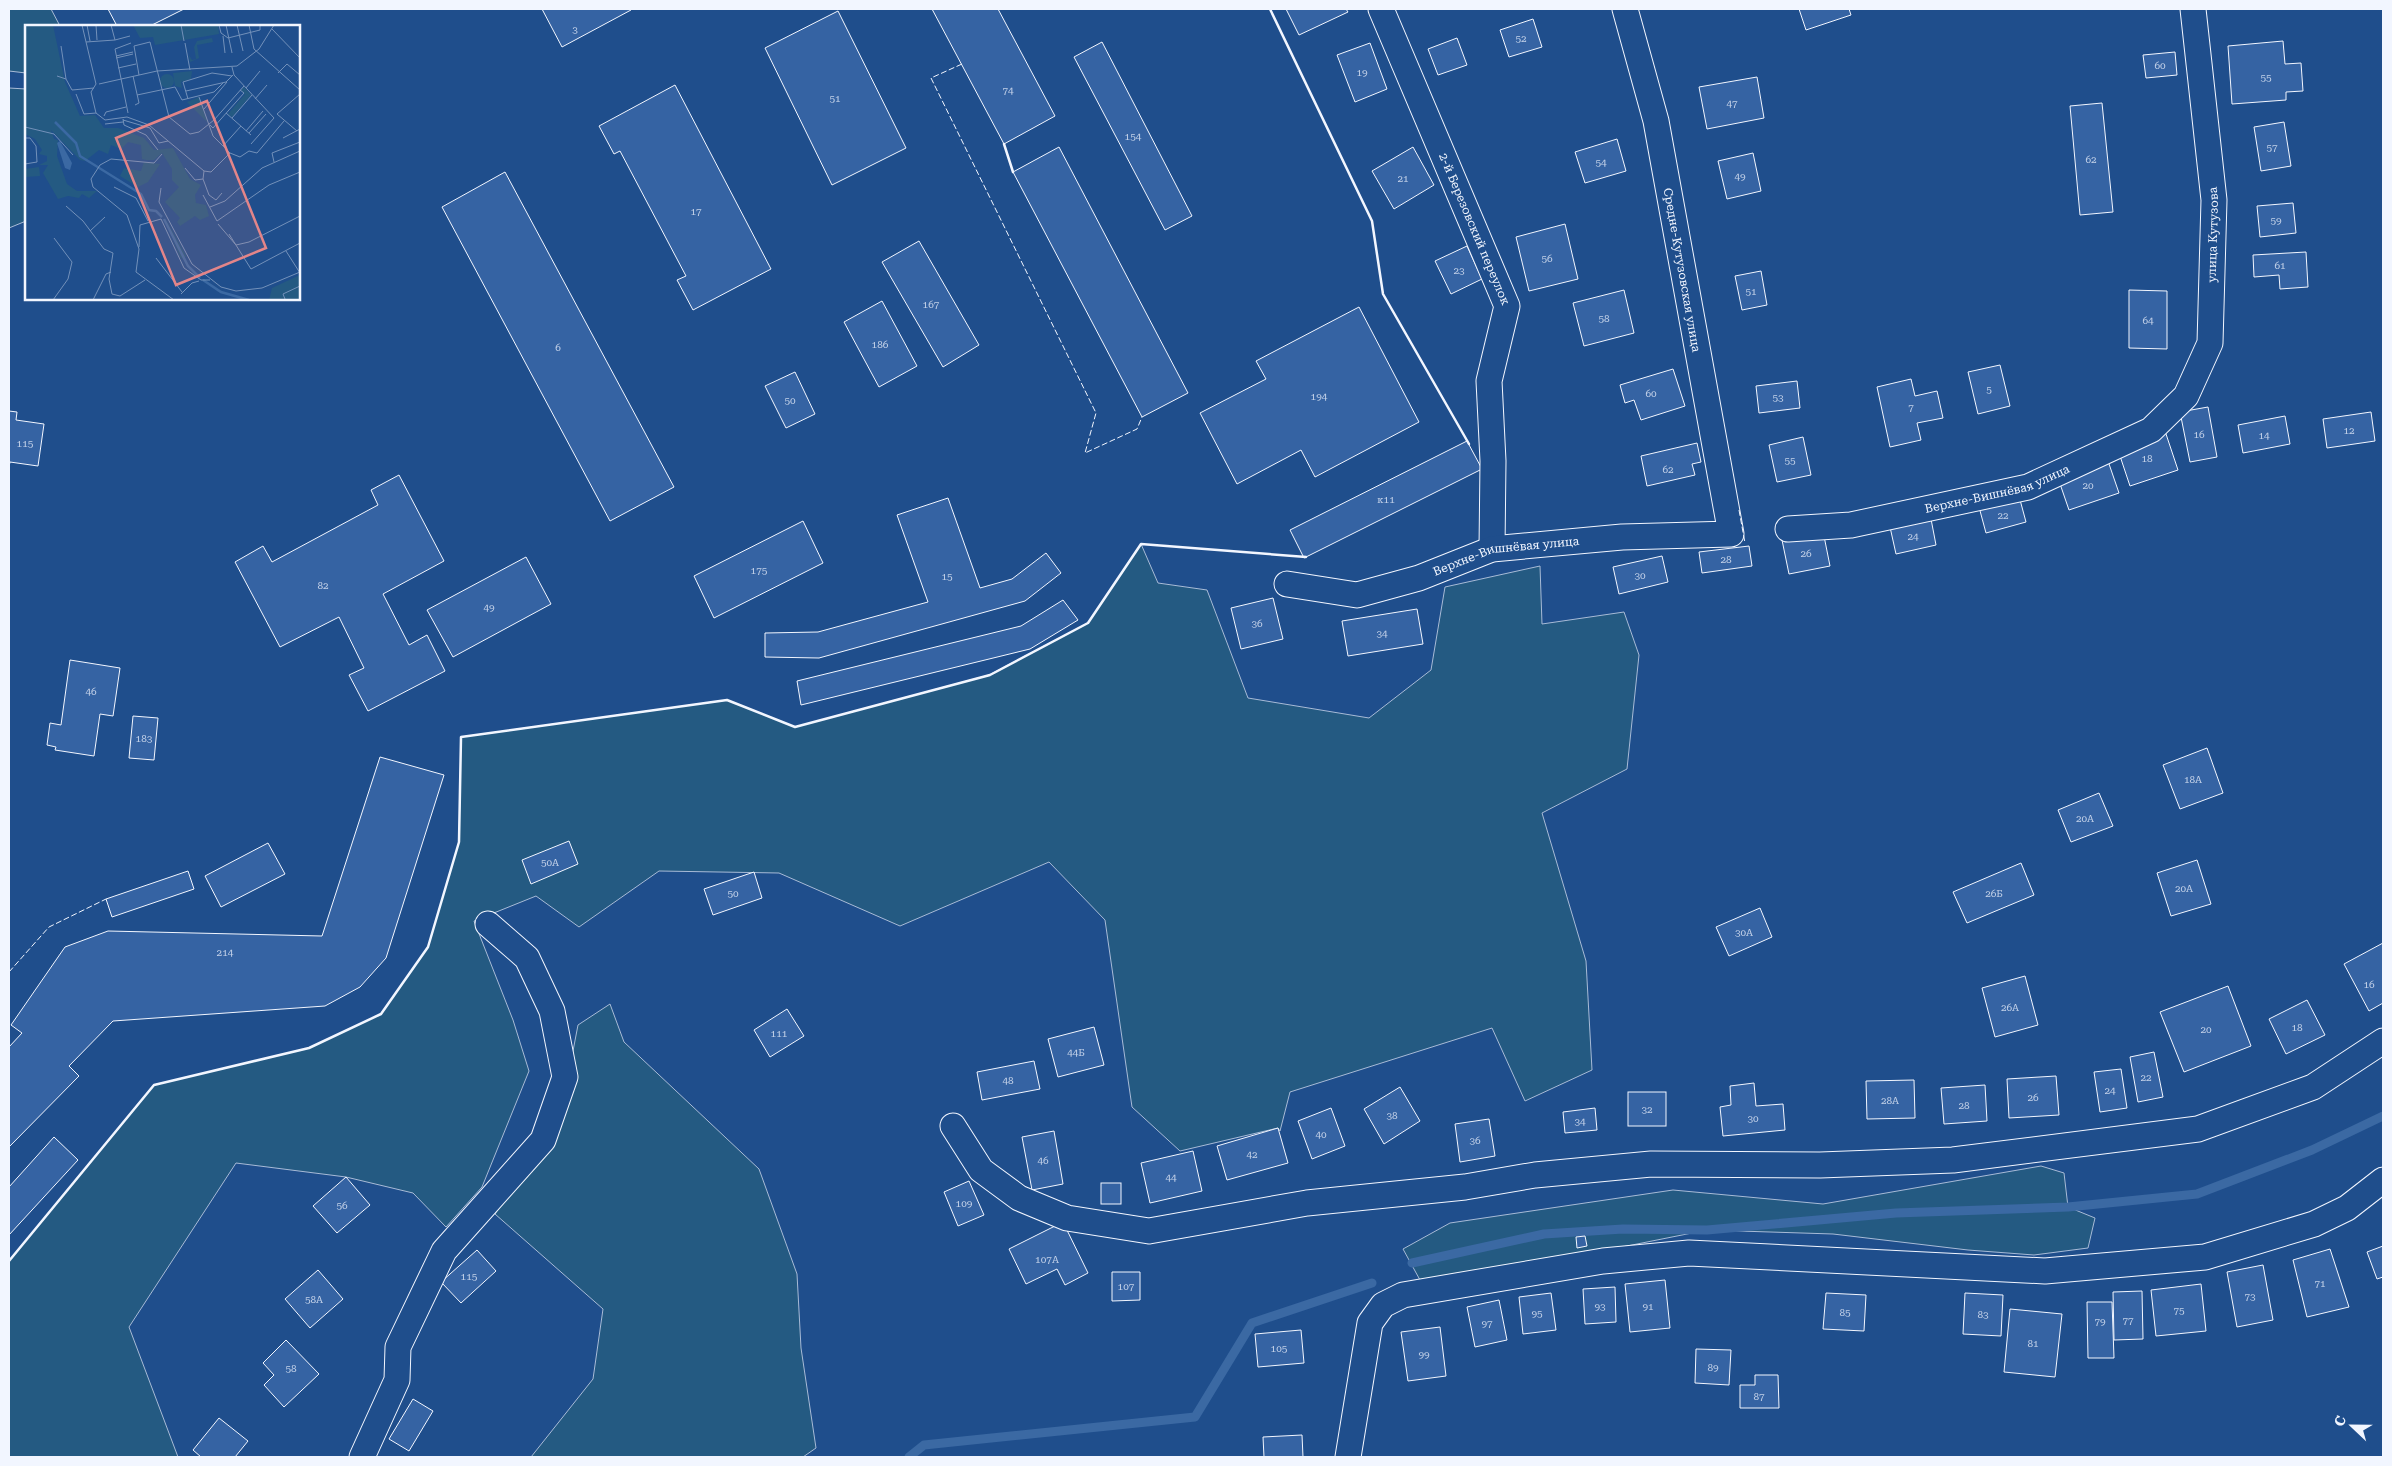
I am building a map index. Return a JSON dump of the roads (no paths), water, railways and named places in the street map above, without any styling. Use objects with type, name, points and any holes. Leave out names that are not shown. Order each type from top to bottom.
[{"type":"street","name":"2-й Березовский переулок","points":[[1381,9],[1507,306],[1489,381],[1493,461],[1492,549]]},
{"type":"street","name":"Средне-Кутузовская улица","points":[[1625,9],[1656,122],[1731,534]]},
{"type":"street","name":"улица Кутузова","points":[[2186,396],[2210,343],[2214,200],[2193,9]]},
{"type":"street","name":"Верхне-Вишнёвая улица","points":[[1788,530],[1851,525],[2028,487],[2151,430],[2186,396]]},
{"type":"street","name":"Верхне-Вишнёвая улица","points":[[1287,584],[1358,595],[1419,578],[1492,549],[1622,536],[1731,534]]},
{"type":"street","points":[[362,1457],[397,1380],[398,1347],[444,1251],[543,1140],[565,1077],[552,1011],[527,958],[488,924]]},
{"type":"street","points":[[953,1126],[981,1170],[1019,1198],[1067,1218],[1149,1231],[1307,1203],[1465,1186],[1535,1175],[1651,1164],[1820,1165],[1953,1160],[2198,1129],[2313,1087],[2383,1041]]},
{"type":"street","points":[[1348,1457],[1370,1323],[1383,1304],[1403,1295],[1603,1261],[1689,1253],[2045,1271],[2206,1257],[2314,1224],[2347,1208],[2383,1180]]},
{"type":"waterway","points":[[1412,1263],[1544,1234],[1623,1229],[1707,1230],[1896,1213],[2068,1207],[2197,1194],[2312,1150],[2383,1116]]},
{"type":"waterway","points":[[909,1457],[924,1445],[1195,1417],[1252,1323],[1372,1283]]}]
